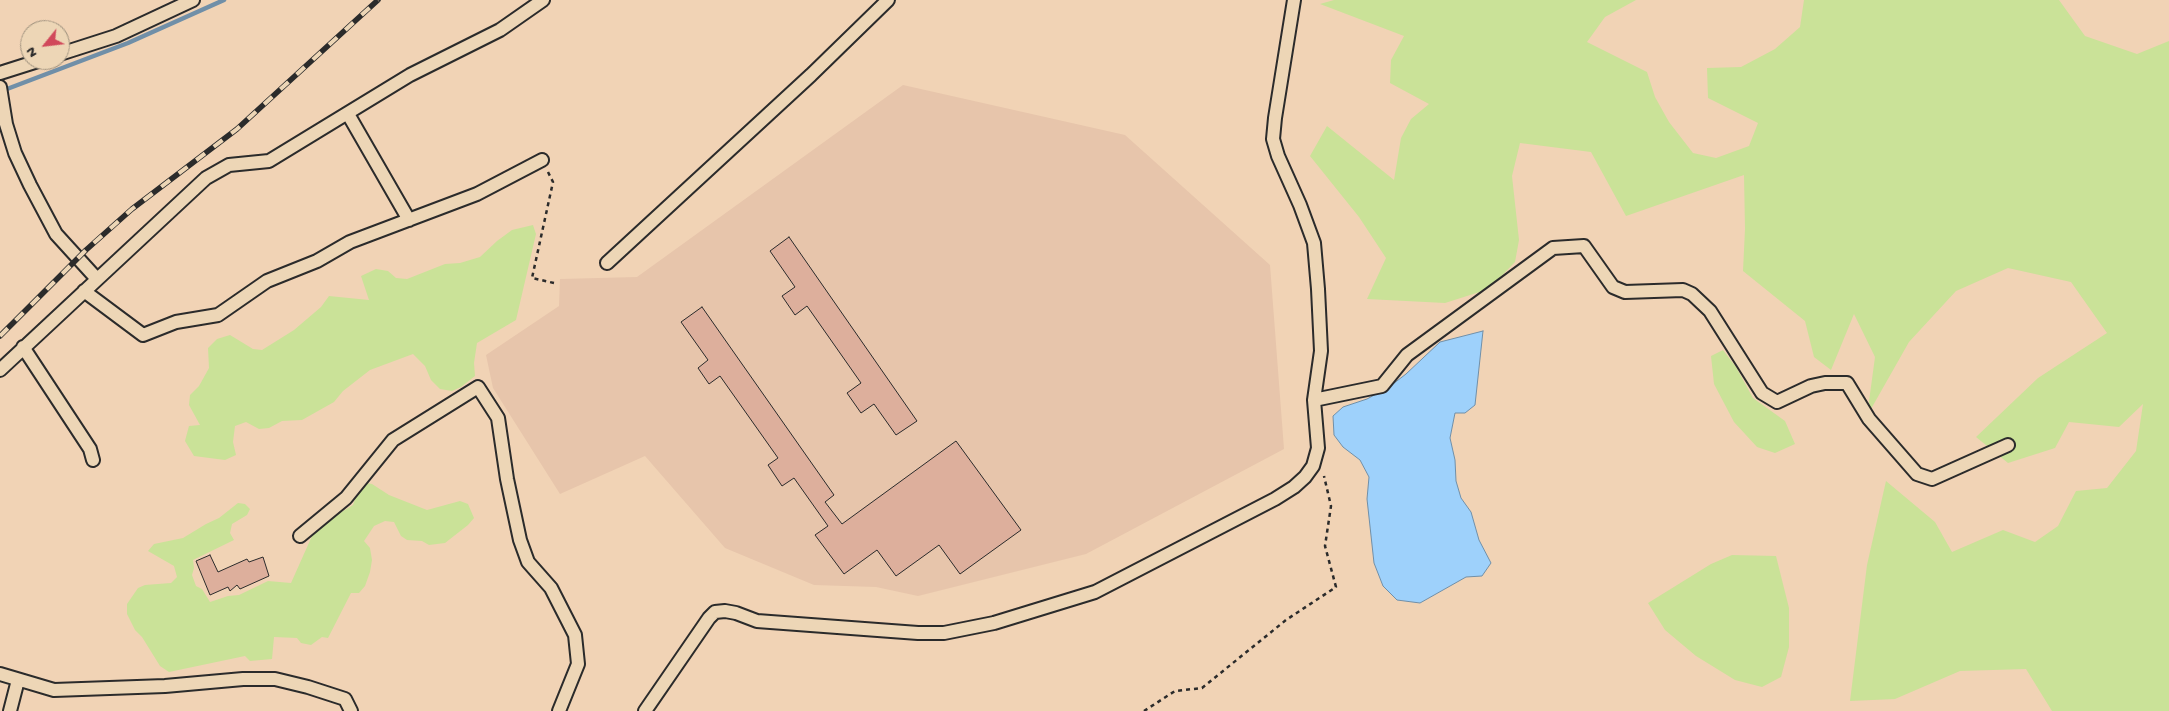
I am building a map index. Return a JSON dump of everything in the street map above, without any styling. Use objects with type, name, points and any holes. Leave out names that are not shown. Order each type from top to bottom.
[{"type":"street","points":[[70,51],[116,36],[193,0]]},
{"type":"street","points":[[0,370],[206,178],[229,165],[269,161],[410,74],[500,30],[543,0]]},
{"type":"street","points":[[607,263],[811,75],[888,0]]},
{"type":"street","points":[[645,711],[709,618],[716,612],[736,613],[757,621],[918,633],[944,633],[994,623],[1094,592],[1275,499],[1294,487],[1313,466],[1318,448],[1314,400],[1321,351],[1314,243],[1300,205],[1278,156],[1274,139],[1275,118],[1294,0]]},
{"type":"street","points":[[0,73],[20,67]]},
{"type":"street","points":[[0,87],[3,126],[56,234],[97,278]]},
{"type":"street","points":[[348,114],[409,220]]},
{"type":"street","points":[[84,291],[143,335],[176,322],[218,315],[267,281],[317,261],[350,242],[476,194],[542,160]]},
{"type":"street","points":[[1314,400],[1382,386],[1408,354],[1553,248],[1584,246],[1613,287],[1624,292],[1683,290],[1692,294],[1710,311],[1762,393],[1777,402],[1811,386],[1826,383],[1847,383],[1869,419],[1917,474],[1932,479],[2008,445]]},
{"type":"street","points":[[23,347],[90,449],[93,460]]},
{"type":"street","points":[[300,536],[346,498],[393,440],[478,387],[498,418],[507,479],[520,540],[528,562],[551,588],[575,635],[578,664],[559,711]]},
{"type":"street","points":[[0,674],[54,690],[165,686],[234,680],[275,679],[308,686],[345,698],[352,711]]},
{"type":"street","points":[[10,711],[18,680]]},
{"type":"path","points":[[542,160],[553,182],[532,278],[554,283]]},
{"type":"path","points":[[1144,711],[1175,691],[1202,688],[1286,620],[1336,587],[1325,546],[1330,506],[1323,472],[1313,466]]},
{"type":"shaded area","points":[[903,85],[1125,135],[1270,265],[1284,449],[1086,554],[918,596],[876,587],[814,585],[725,548],[645,456],[560,494],[493,388],[486,355],[559,306],[560,279],[637,277]]},
{"type":"green space","points":[[1334,0],[1636,0],[1605,17],[1587,42],[1647,72],[1655,97],[1669,122],[1693,153],[1716,158],[1749,146],[1758,123],[1708,98],[1707,68],[1741,67],[1775,49],[1800,27],[1804,0],[2059,0],[2085,36],[2137,54],[2169,41],[2169,711],[2052,711],[2026,669],[1960,671],[1895,699],[1850,701],[1867,565],[1886,481],[1935,522],[1952,552],[2003,530],[2035,542],[2058,526],[2076,491],[2107,488],[2136,451],[2143,404],[2119,427],[2069,422],[2055,448],[2008,463],[1976,437],[2038,378],[2107,333],[2071,282],[2008,268],[1956,291],[1909,342],[1867,416],[1875,357],[1854,314],[1831,370],[1814,357],[1805,321],[1743,271],[1745,229],[1744,175],[1626,216],[1591,152],[1520,143],[1512,176],[1519,240],[1515,262],[1489,289],[1445,303],[1367,299],[1386,258],[1359,217],[1310,156],[1327,126],[1394,180],[1401,138],[1411,119],[1429,104],[1390,83],[1391,60],[1404,36],[1320,4]]},
{"type":"green space","points":[[533,225],[536,234],[516,320],[477,343],[474,363],[475,376],[461,387],[452,391],[440,389],[431,380],[425,366],[413,354],[370,370],[343,391],[334,402],[302,420],[282,421],[269,428],[259,429],[246,422],[235,426],[233,442],[236,455],[225,460],[194,456],[185,441],[189,426],[200,425],[189,405],[190,395],[199,386],[209,368],[208,348],[217,339],[230,335],[253,349],[262,350],[294,330],[321,307],[329,296],[369,300],[361,276],[376,269],[388,271],[396,278],[407,279],[445,264],[460,263],[480,257],[512,230]]},
{"type":"green space","points":[[1723,350],[1736,367],[1753,398],[1785,421],[1795,444],[1775,453],[1757,447],[1734,422],[1714,384],[1711,356]]},
{"type":"green space","points":[[366,483],[372,484],[389,495],[427,510],[460,501],[468,504],[474,518],[445,543],[429,545],[422,541],[407,540],[401,536],[394,522],[385,521],[374,526],[364,541],[370,548],[372,560],[365,586],[359,593],[351,593],[328,638],[322,637],[311,645],[301,643],[297,638],[274,637],[272,659],[250,661],[245,656],[169,672],[160,666],[142,637],[135,630],[127,614],[127,604],[138,588],[145,585],[171,583],[177,577],[174,566],[148,551],[154,544],[183,538],[219,518],[238,503],[245,504],[250,509],[247,515],[232,524],[230,533],[234,540],[193,560],[194,568],[192,575],[196,586],[202,589],[210,602],[228,596],[239,595],[268,581],[291,583],[312,536],[325,522],[353,505],[359,487]]},
{"type":"green space","points":[[1732,555],[1776,556],[1789,608],[1789,647],[1781,677],[1762,687],[1735,680],[1696,656],[1665,630],[1648,603],[1711,564]]},
{"type":"water","points":[[1483,331],[1475,405],[1465,413],[1455,413],[1450,438],[1455,460],[1456,481],[1461,498],[1471,512],[1479,540],[1491,563],[1482,576],[1466,577],[1420,603],[1397,600],[1383,586],[1374,563],[1367,499],[1369,477],[1360,460],[1343,447],[1334,435],[1333,416],[1343,407],[1367,399],[1389,387],[1440,342]]},
{"type":"building","points":[[789,237],[917,421],[896,435],[874,404],[861,413],[847,393],[861,383],[807,306],[795,315],[782,296],[795,287],[770,251]]},
{"type":"building","points":[[702,307],[834,495],[825,502],[842,524],[956,441],[1021,530],[960,574],[939,545],[896,576],[877,550],[844,574],[815,535],[828,526],[794,478],[782,486],[768,465],[778,458],[720,376],[709,384],[698,368],[708,360],[681,322]]},
{"type":"building","points":[[210,555],[218,572],[247,559],[249,562],[263,557],[269,576],[240,589],[237,585],[230,591],[228,587],[210,595],[196,561]]},
{"type":"waterway","points":[[7,89],[128,43],[224,0]]},
{"type":"railway","points":[[0,336],[86,250],[132,209],[237,129],[378,0]]}]
